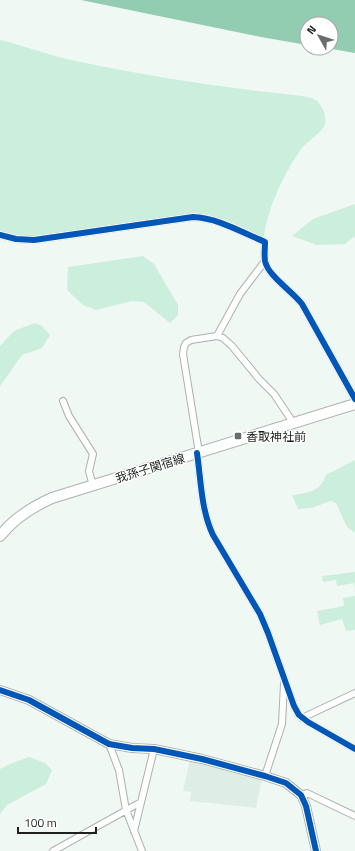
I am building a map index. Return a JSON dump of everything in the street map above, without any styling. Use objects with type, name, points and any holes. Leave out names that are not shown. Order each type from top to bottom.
[{"type":"main road","name":"我孫子関宿線","points":[[0,536],[14,520],[52,498],[355,404]]},
{"type":"street","points":[[0,235],[16,239],[34,240],[181,218],[202,218],[227,225],[265,242],[265,261],[268,268],[302,304],[355,399]]},
{"type":"street","points":[[217,336],[240,294],[265,261]]},
{"type":"street","points":[[294,424],[274,394],[259,380],[252,369],[223,338],[217,336],[191,340],[186,343],[183,354],[208,525],[260,614],[294,706],[302,718],[355,749]]},
{"type":"street","points":[[63,401],[69,416],[93,454],[89,471],[93,486]]},
{"type":"street","points":[[265,776],[282,724],[284,682]]},
{"type":"street","points":[[0,690],[29,700],[109,744],[132,748],[154,749],[227,765],[286,783],[301,796],[306,806],[316,851]]},
{"type":"street","points":[[302,718],[355,693]]},
{"type":"street","points":[[109,744],[119,770],[126,810],[142,851]]},
{"type":"street","points":[[134,831],[154,749]]},
{"type":"street","points":[[301,796],[307,793],[355,816]]},
{"type":"street","points":[[53,851],[141,802]]},
{"type":"shaded area","points":[[81,0],[355,0],[355,53],[339,50],[339,16],[299,16],[299,44]]},
{"type":"shaded area","points":[[0,40],[50,55],[126,71],[214,85],[308,97],[321,105],[325,115],[325,124],[319,133],[302,148],[289,167],[273,201],[263,237],[238,226],[211,217],[193,214],[47,235],[21,237],[0,232]]},
{"type":"shaded area","points":[[355,204],[355,236],[345,244],[317,245],[292,236],[313,219]]},
{"type":"shaded area","points":[[143,256],[154,264],[178,305],[178,315],[170,323],[144,302],[132,301],[96,310],[83,305],[67,290],[68,267]]},
{"type":"shaded area","points":[[35,323],[42,326],[50,335],[42,348],[22,355],[0,386],[0,346],[14,331]]},
{"type":"shaded area","points":[[355,460],[355,533],[347,527],[336,503],[331,501],[311,508],[298,509],[292,495],[313,491],[320,485],[326,475]]},
{"type":"shaded area","points":[[355,572],[355,590],[354,583],[337,586],[336,580],[323,582],[322,576]]},
{"type":"shaded area","points":[[355,596],[355,630],[346,631],[342,619],[320,625],[317,611],[344,606],[343,598]]},
{"type":"shaded area","points":[[29,757],[45,763],[52,770],[46,784],[7,805],[0,814],[0,769]]},
{"type":"shaded area","points":[[190,760],[262,779],[256,808],[190,801],[191,792],[183,791]]},
{"type":"cycle path","points":[[0,235],[16,239],[34,240],[193,217],[220,223],[265,242],[265,261],[267,267],[275,278],[302,304],[355,399]]},
{"type":"cycle path","points":[[197,453],[202,495],[209,525],[213,535],[260,614],[294,706],[299,715],[308,722],[355,749]]},
{"type":"cycle path","points":[[0,690],[29,700],[109,744],[132,748],[154,749],[202,759],[286,783],[301,795],[306,806],[316,851]]},
{"type":"place","name":"香取神社前","points":[[238,436]]}]
